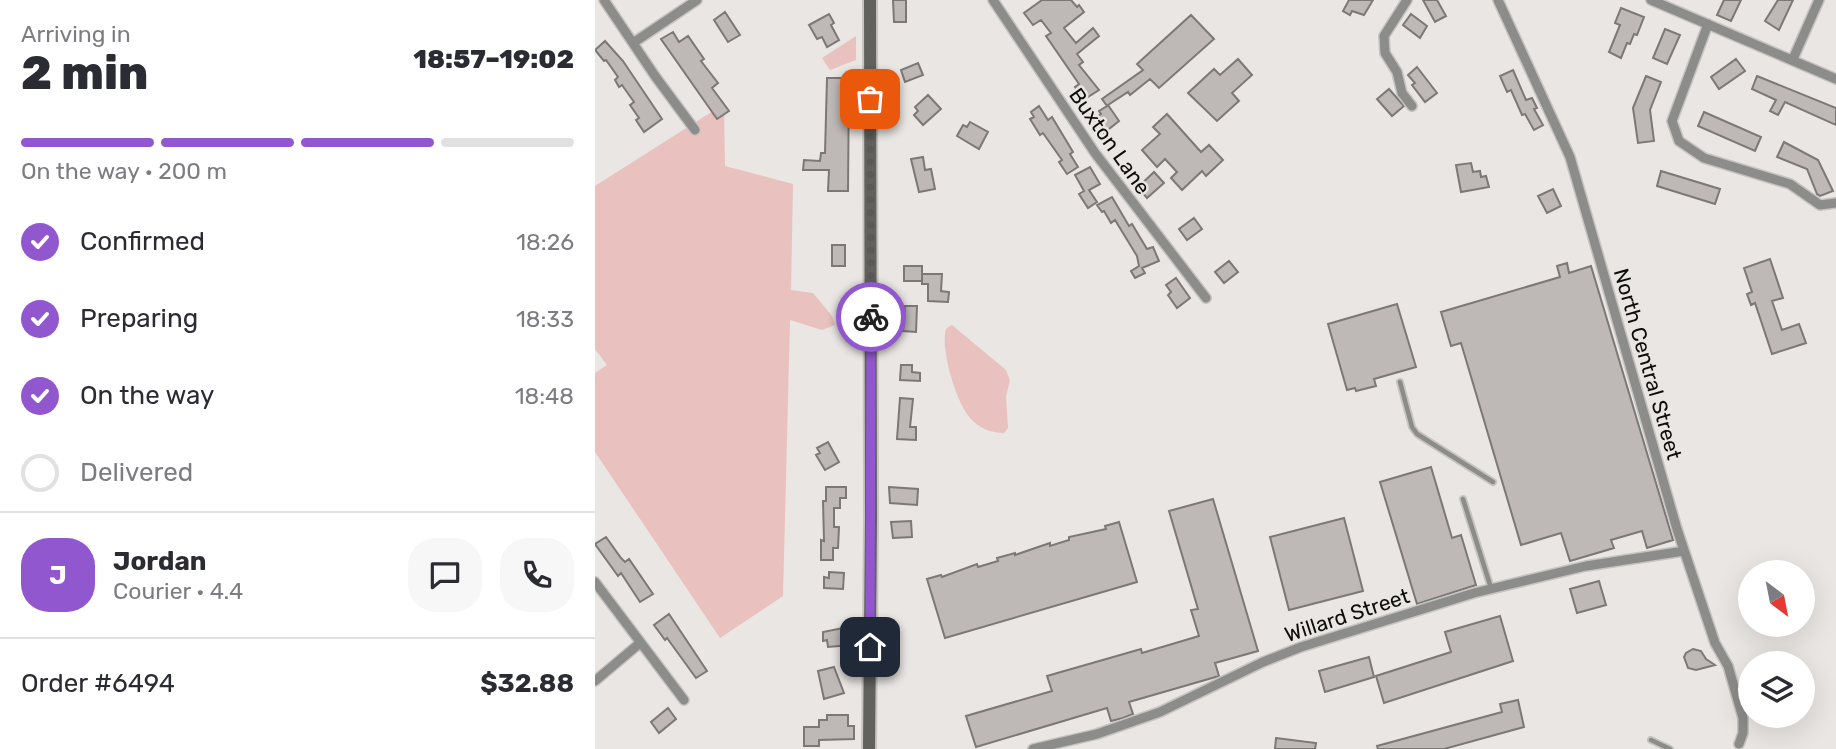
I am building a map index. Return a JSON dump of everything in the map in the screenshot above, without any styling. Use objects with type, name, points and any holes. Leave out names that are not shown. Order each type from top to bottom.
[{"type":"main road","points":[[869,749],[870,0]]},
{"type":"street","points":[[604,0],[695,130]]},
{"type":"street","points":[[633,43],[697,0]]},
{"type":"street","name":"Buxton Lane","points":[[993,0],[1095,153],[1206,298]]},
{"type":"street","points":[[1407,0],[1384,36],[1385,53],[1397,72],[1402,93],[1412,106]]},
{"type":"street","name":"North Central Street","points":[[1498,0],[1570,157],[1684,551],[1715,643],[1728,666],[1743,718],[1743,733],[1738,746]]},
{"type":"street","points":[[1651,0],[1836,79]]},
{"type":"street","points":[[1793,59],[1819,0]]},
{"type":"street","points":[[1708,24],[1672,121],[1679,141],[1704,158],[1790,184],[1820,205],[1836,203]]},
{"type":"street","name":"Willard Street","points":[[1033,749],[1097,734],[1160,712],[1263,662],[1301,647],[1492,589],[1586,566],[1684,551]]},
{"type":"street","points":[[595,582],[684,700]]},
{"type":"street","points":[[595,681],[640,643]]},
{"type":"lane","points":[[1400,382],[1412,427],[1417,434],[1493,482]]},
{"type":"lane","points":[[1463,499],[1492,589]]},
{"type":"lane","points":[[1651,740],[1670,749]]},
{"type":"shaded area","points":[[856,36],[856,60],[830,70],[822,58]]},
{"type":"shaded area","points":[[724,104],[725,166],[793,184],[791,290],[813,293],[832,316],[835,325],[822,330],[790,320],[783,596],[720,638],[595,452],[595,373],[607,365],[595,349],[595,186]]},
{"type":"shaded area","points":[[952,325],[1006,370],[1010,381],[1006,396],[1008,428],[1004,433],[977,425],[959,400],[945,349],[946,329]]},
{"type":"building","points":[[893,0],[906,0],[906,22],[894,22]]},
{"type":"building","points":[[1042,0],[1071,0],[1077,7],[1079,5],[1084,12],[1064,28],[1076,43],[1093,28],[1099,36],[1077,54],[1083,62],[1079,65],[1099,90],[1083,100],[1075,87],[1079,84],[1046,36],[1051,33],[1041,20],[1033,25],[1024,13]]},
{"type":"building","points":[[1349,0],[1373,0],[1364,15],[1352,11],[1350,15],[1343,11]]},
{"type":"building","points":[[1423,0],[1437,0],[1446,16],[1435,22]]},
{"type":"building","points":[[1724,0],[1741,0],[1731,21],[1717,15]]},
{"type":"building","points":[[1778,0],[1793,0],[1779,30],[1765,21]]},
{"type":"building","points":[[1621,8],[1644,17],[1637,35],[1634,34],[1630,44],[1627,43],[1621,58],[1609,52],[1620,25],[1615,23]]},
{"type":"building","points":[[725,12],[740,35],[728,42],[714,20]]},
{"type":"building","points":[[829,14],[839,40],[827,47],[822,37],[817,39],[809,25]]},
{"type":"building","points":[[1411,14],[1427,26],[1420,38],[1403,25]]},
{"type":"building","points":[[1191,15],[1214,39],[1159,88],[1150,79],[1130,95],[1128,92],[1108,105],[1119,121],[1104,133],[1094,119],[1101,114],[1099,111],[1107,106],[1102,99],[1143,70],[1137,64]]},
{"type":"building","points":[[1665,29],[1680,35],[1667,64],[1653,58]]},
{"type":"building","points":[[673,32],[679,42],[688,36],[704,59],[701,61],[718,83],[712,88],[729,111],[717,119],[661,39]]},
{"type":"building","points":[[605,41],[623,61],[662,119],[644,132],[630,105],[634,102],[622,85],[619,87],[615,80],[618,77],[595,50]]},
{"type":"building","points":[[1238,59],[1252,75],[1232,93],[1239,101],[1217,121],[1188,93],[1214,69],[1220,75]]},
{"type":"building","points":[[1736,59],[1745,71],[1719,89],[1711,77]]},
{"type":"building","points":[[918,63],[923,75],[905,82],[901,70]]},
{"type":"building","points":[[1417,67],[1437,93],[1425,102],[1408,75]]},
{"type":"building","points":[[1513,70],[1526,100],[1532,98],[1537,108],[1534,109],[1543,125],[1534,130],[1525,114],[1522,115],[1511,90],[1507,92],[1500,76]]},
{"type":"building","points":[[1646,76],[1661,82],[1650,110],[1654,141],[1638,143],[1633,108]]},
{"type":"building","points":[[1757,76],[1836,108],[1836,125],[1785,102],[1778,115],[1770,111],[1776,100],[1752,89]]},
{"type":"building","points":[[827,78],[849,78],[848,191],[828,191],[829,170],[803,170],[804,160],[820,161],[821,153],[825,153]]},
{"type":"building","points":[[1389,89],[1404,106],[1392,116],[1377,99]]},
{"type":"building","points":[[928,95],[941,109],[923,125],[914,115],[918,111],[915,107]]},
{"type":"building","points":[[1039,106],[1048,120],[1052,117],[1073,152],[1070,154],[1078,167],[1067,174],[1059,162],[1062,160],[1030,119],[1034,117],[1031,112]]},
{"type":"building","points":[[1704,112],[1761,137],[1755,151],[1698,126]]},
{"type":"building","points":[[1167,114],[1201,152],[1209,145],[1223,160],[1206,176],[1202,171],[1182,190],[1171,178],[1177,172],[1165,159],[1157,167],[1142,150],[1160,134],[1153,127]]},
{"type":"building","points":[[970,122],[988,132],[979,149],[957,136],[963,125],[967,127]]},
{"type":"building","points":[[1784,142],[1818,160],[1833,191],[1820,196],[1807,169],[1777,157]]},
{"type":"building","points":[[923,157],[925,170],[931,169],[935,189],[919,192],[911,159]]},
{"type":"building","points":[[1471,163],[1473,172],[1480,171],[1481,177],[1486,176],[1489,187],[1461,192],[1456,165]]},
{"type":"building","points":[[1090,167],[1100,184],[1089,190],[1097,202],[1088,208],[1079,194],[1084,191],[1075,175]]},
{"type":"building","points":[[1661,171],[1720,189],[1715,204],[1657,186]]},
{"type":"building","points":[[1154,172],[1164,183],[1147,198],[1138,187]]},
{"type":"building","points":[[1553,189],[1561,206],[1547,213],[1538,196]]},
{"type":"building","points":[[1112,197],[1129,226],[1132,224],[1147,249],[1153,247],[1159,261],[1142,268],[1145,273],[1135,278],[1131,271],[1139,266],[1137,256],[1115,220],[1111,223],[1097,205]]},
{"type":"building","points":[[1194,218],[1202,229],[1187,240],[1179,229]]},
{"type":"building","points":[[832,245],[845,245],[845,266],[832,266]]},
{"type":"building","points":[[1770,259],[1783,298],[1772,301],[1782,330],[1799,324],[1806,343],[1772,354],[1755,303],[1751,305],[1747,294],[1752,292],[1744,268]]},
{"type":"building","points":[[1229,261],[1238,272],[1224,283],[1215,272]]},
{"type":"building","points":[[1567,263],[1569,273],[1591,266],[1673,540],[1647,548],[1642,531],[1611,540],[1614,548],[1570,561],[1561,533],[1521,545],[1461,343],[1451,346],[1441,312],[1560,277],[1557,266]]},
{"type":"building","points":[[904,266],[922,266],[922,281],[904,281]]},
{"type":"building","points":[[922,274],[942,274],[941,291],[949,292],[948,302],[928,301],[928,284],[922,284]]},
{"type":"building","points":[[1176,278],[1190,298],[1177,308],[1168,295],[1171,292],[1166,285]]},
{"type":"building","points":[[1397,304],[1416,367],[1374,379],[1376,386],[1356,391],[1355,388],[1347,390],[1328,324]]},
{"type":"building","points":[[905,306],[917,306],[916,332],[903,331]]},
{"type":"building","points":[[901,365],[912,365],[912,372],[920,373],[920,381],[900,380]]},
{"type":"building","points":[[900,398],[913,399],[910,427],[916,427],[916,440],[897,439]]},
{"type":"building","points":[[828,442],[839,462],[825,470],[816,455],[820,453],[817,448]]},
{"type":"building","points":[[1431,467],[1452,538],[1461,535],[1476,585],[1417,604],[1380,482]]},
{"type":"building","points":[[826,487],[846,487],[846,498],[840,498],[840,508],[834,508],[834,527],[839,527],[838,548],[833,548],[833,560],[821,560]]},
{"type":"building","points":[[889,487],[918,489],[917,505],[890,503]]},
{"type":"building","points":[[1213,499],[1258,651],[1215,663],[1219,676],[1129,702],[1133,714],[1123,718],[1111,721],[1107,708],[976,747],[966,716],[1052,691],[1047,676],[1141,649],[1142,653],[1199,636],[1191,610],[1198,609],[1169,511]]},
{"type":"building","points":[[1344,518],[1363,591],[1289,610],[1270,537]]},
{"type":"building","points":[[911,521],[912,537],[893,538],[891,522]]},
{"type":"building","points":[[1119,522],[1137,582],[945,638],[927,579],[941,575],[942,577],[977,564],[978,567],[998,561],[997,558],[1050,543],[1050,546],[1069,540],[1069,537],[1106,529],[1105,526]]},
{"type":"building","points":[[606,537],[625,562],[629,559],[653,594],[640,602],[621,573],[618,576],[595,544]]},
{"type":"building","points":[[829,572],[844,573],[843,589],[824,588],[824,577],[829,578]]},
{"type":"building","points":[[1599,581],[1606,605],[1577,613],[1570,589]]},
{"type":"building","points":[[669,614],[707,671],[696,678],[667,638],[665,640],[654,625]]},
{"type":"building","points":[[1500,616],[1513,661],[1384,703],[1376,676],[1451,652],[1445,632]]},
{"type":"building","points":[[848,627],[850,645],[828,647],[827,640],[823,641],[823,632]]},
{"type":"building","points":[[1693,649],[1701,651],[1706,659],[1715,665],[1696,670],[1688,668],[1684,657]]},
{"type":"building","points":[[1369,657],[1374,677],[1325,692],[1319,671]]},
{"type":"building","points":[[834,667],[844,693],[824,699],[818,671]]},
{"type":"building","points":[[1518,700],[1524,727],[1444,749],[1378,749],[1377,746],[1502,712],[1500,704]]},
{"type":"building","points":[[668,708],[676,719],[659,733],[651,722]]},
{"type":"building","points":[[827,715],[848,715],[848,726],[854,726],[854,739],[819,740],[819,746],[804,746],[804,727],[819,727],[819,720],[827,720]]},
{"type":"building","points":[[1276,738],[1316,743],[1315,749],[1275,749]]},
{"type":"way so far","points":[[870,99],[871,317]]},
{"type":"route","points":[[870,647],[871,317]]}]
